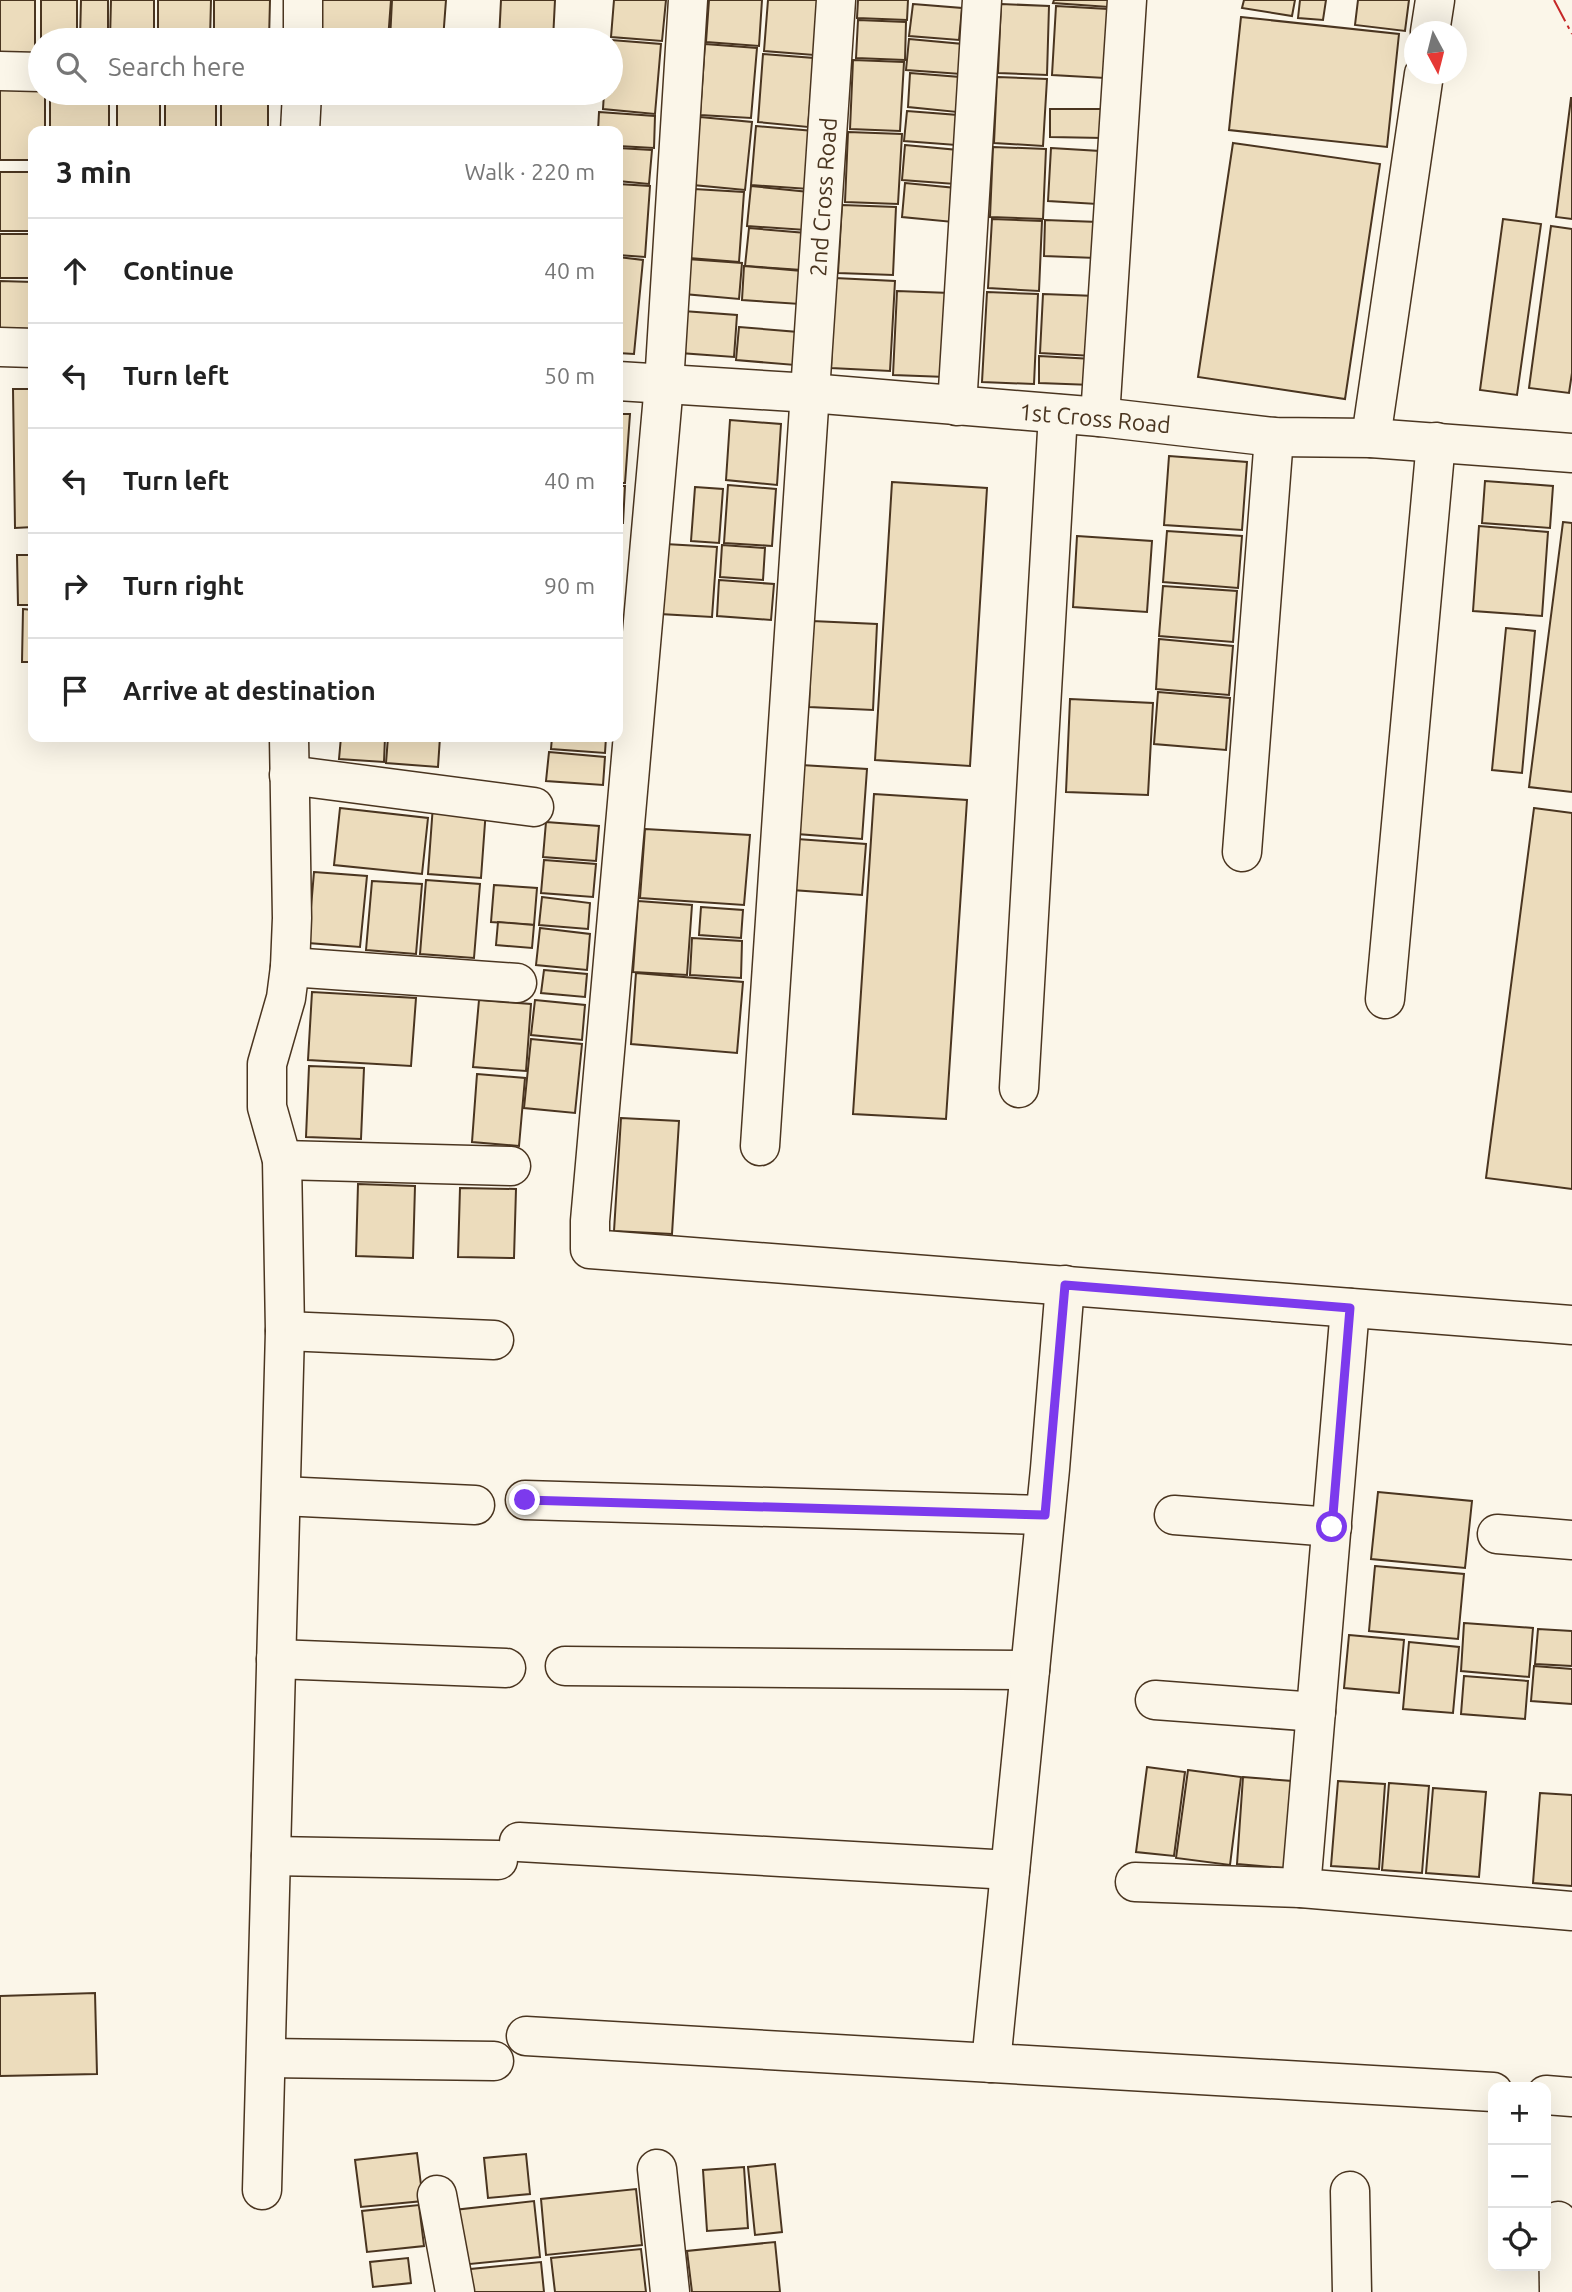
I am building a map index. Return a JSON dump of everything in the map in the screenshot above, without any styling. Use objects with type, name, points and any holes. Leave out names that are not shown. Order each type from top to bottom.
[{"type":"street","points":[[303,0],[303,28]]},
{"type":"street","points":[[688,0],[664,384],[590,1221],[590,1249],[1572,1325]]},
{"type":"street","name":"2nd Cross Road","points":[[760,1146],[836,0]]},
{"type":"street","points":[[957,406],[982,0]]},
{"type":"street","points":[[1100,417],[1127,0]]},
{"type":"street","points":[[1432,21],[1435,0]]},
{"type":"street","points":[[0,71],[28,72]]},
{"type":"street","points":[[1371,438],[1423,84]]},
{"type":"street","points":[[300,126],[301,105]]},
{"type":"street","points":[[0,346],[28,348]]},
{"type":"street","name":"1st Cross Road","points":[[623,381],[1100,417],[1274,437],[1371,438],[1572,453]]},
{"type":"street","points":[[1019,1088],[1058,414]]},
{"type":"street","points":[[1242,852],[1274,437]]},
{"type":"street","points":[[1384,999],[1436,443]]},
{"type":"street","points":[[262,2190],[285,1331],[282,1160],[267,1107],[267,1064],[286,998],[290,967],[292,918],[289,742]]},
{"type":"street","points":[[289,775],[534,807]]},
{"type":"street","points":[[290,967],[517,983]]},
{"type":"street","points":[[282,1160],[511,1166]]},
{"type":"street","points":[[991,2063],[1065,1285]]},
{"type":"street","points":[[1301,1888],[1350,1308]]},
{"type":"street","points":[[285,1331],[494,1340]]},
{"type":"street","points":[[281,1496],[475,1505]]},
{"type":"street","points":[[525,1500],[1045,1515]]},
{"type":"street","points":[[1174,1515],[1332,1527]]},
{"type":"street","points":[[1497,1534],[1572,1539]]},
{"type":"street","points":[[276,1659],[506,1668]]},
{"type":"street","points":[[565,1666],[1030,1670]]},
{"type":"street","points":[[1155,1700],[1316,1712]]},
{"type":"street","points":[[271,1856],[508,1851],[1010,1870]]},
{"type":"street","points":[[1135,1882],[1301,1888],[1572,1911]]},
{"type":"street","points":[[526,2036],[1488,2092]]},
{"type":"street","points":[[266,2057],[494,2061]]},
{"type":"street","points":[[1551,2095],[1572,2097]]},
{"type":"street","points":[[657,2169],[670,2292]]},
{"type":"street","points":[[1350,2192],[1352,2292]]},
{"type":"street","points":[[437,2195],[456,2292]]},
{"type":"street","points":[[1558,2221],[1559,2292]]},
{"type":"building","points":[[0,0],[35,0],[35,28],[28,28],[28,54],[0,54]]},
{"type":"building","points":[[41,0],[77,0],[77,28],[41,28]]},
{"type":"building","points":[[81,0],[108,0],[108,28],[80,28]]},
{"type":"building","points":[[111,0],[154,0],[154,28],[110,28]]},
{"type":"building","points":[[158,0],[211,0],[210,28],[158,28]]},
{"type":"building","points":[[214,0],[270,0],[269,28],[214,28]]},
{"type":"building","points":[[318,0],[391,0],[389,28],[317,28]]},
{"type":"building","points":[[392,0],[446,0],[444,28],[391,28]]},
{"type":"building","points":[[501,0],[555,0],[554,28],[500,28]]},
{"type":"building","points":[[614,0],[666,0],[662,41],[623,38],[623,28],[612,28]]},
{"type":"building","points":[[709,0],[762,0],[759,46],[706,42]]},
{"type":"building","points":[[768,0],[818,0],[814,55],[764,51]]},
{"type":"building","points":[[858,0],[908,0],[907,20],[857,18]]},
{"type":"building","points":[[1054,0],[1110,0],[1109,7],[1053,3]]},
{"type":"building","points":[[1244,0],[1295,0],[1292,16],[1242,8]]},
{"type":"building","points":[[1300,0],[1326,0],[1323,20],[1298,18]]},
{"type":"building","points":[[1358,0],[1409,0],[1404,31],[1355,25]]},
{"type":"building","points":[[913,4],[962,8],[959,40],[909,36]]},
{"type":"building","points":[[1001,4],[1049,6],[1047,75],[998,73]]},
{"type":"building","points":[[1056,6],[1108,9],[1105,78],[1052,75]]},
{"type":"building","points":[[1241,17],[1399,34],[1387,147],[1229,130]]},
{"type":"building","points":[[858,20],[906,22],[905,60],[856,58]]},
{"type":"building","points":[[909,39],[963,44],[961,74],[906,70]]},
{"type":"building","points":[[623,41],[661,44],[655,114],[603,109],[603,105],[623,105]]},
{"type":"building","points":[[705,44],[757,48],[751,118],[700,115]]},
{"type":"building","points":[[763,54],[814,58],[808,127],[758,122]]},
{"type":"building","points":[[853,60],[904,62],[900,131],[850,129]]},
{"type":"building","points":[[910,73],[960,77],[957,112],[908,107]]},
{"type":"building","points":[[997,77],[1047,79],[1043,146],[994,143]]},
{"type":"building","points":[[0,88],[28,88],[28,105],[45,105],[45,126],[28,126],[28,160],[0,160]]},
{"type":"building","points":[[1572,98],[1572,219],[1556,217]]},
{"type":"building","points":[[50,105],[109,105],[109,126],[50,126]]},
{"type":"building","points":[[117,105],[160,105],[160,126],[117,126]]},
{"type":"building","points":[[165,105],[216,105],[216,126],[165,126]]},
{"type":"building","points":[[221,105],[268,105],[268,126],[221,126]]},
{"type":"building","points":[[1050,109],[1103,109],[1103,138],[1050,137]]},
{"type":"building","points":[[907,111],[958,115],[956,145],[904,141]]},
{"type":"building","points":[[599,112],[655,116],[654,148],[623,146],[623,126],[598,126]]},
{"type":"building","points":[[700,117],[752,122],[745,190],[693,185]]},
{"type":"building","points":[[756,126],[814,131],[809,189],[751,185]]},
{"type":"building","points":[[848,132],[902,134],[898,204],[845,202]]},
{"type":"building","points":[[1233,143],[1380,164],[1345,399],[1198,377]]},
{"type":"building","points":[[905,145],[958,150],[955,184],[902,180]]},
{"type":"building","points":[[993,147],[1046,149],[1043,219],[990,217]]},
{"type":"building","points":[[623,148],[652,150],[649,184],[623,181]]},
{"type":"building","points":[[1051,148],[1100,151],[1097,204],[1048,201]]},
{"type":"building","points":[[0,172],[28,172],[28,231],[0,231]]},
{"type":"building","points":[[905,183],[956,188],[953,222],[902,217]]},
{"type":"building","points":[[623,184],[650,186],[645,257],[623,255]]},
{"type":"building","points":[[751,186],[809,192],[806,230],[747,226]]},
{"type":"building","points":[[694,189],[744,192],[739,262],[689,258]]},
{"type":"building","points":[[842,205],[896,207],[893,275],[838,273]]},
{"type":"building","points":[[992,219],[1042,221],[1039,291],[988,288]]},
{"type":"building","points":[[1503,219],[1541,224],[1517,395],[1480,390]]},
{"type":"building","points":[[1045,220],[1098,222],[1096,258],[1044,256]]},
{"type":"building","points":[[1551,226],[1572,229],[1572,373],[1569,393],[1529,388]]},
{"type":"building","points":[[749,228],[806,233],[802,270],[745,266]]},
{"type":"building","points":[[0,234],[28,234],[28,278],[0,278]]},
{"type":"building","points":[[623,258],[643,260],[634,354],[623,353]]},
{"type":"building","points":[[687,259],[742,263],[739,299],[684,294]]},
{"type":"building","points":[[744,266],[802,271],[800,304],[742,300]]},
{"type":"building","points":[[835,278],[895,281],[890,371],[831,368]]},
{"type":"building","points":[[0,281],[28,282],[28,329],[0,328]]},
{"type":"building","points":[[897,291],[950,293],[946,377],[893,375]]},
{"type":"building","points":[[987,292],[1038,294],[1034,384],[982,382]]},
{"type":"building","points":[[1043,294],[1096,296],[1093,356],[1040,353]]},
{"type":"building","points":[[683,311],[737,315],[734,357],[680,353]]},
{"type":"building","points":[[739,327],[798,332],[795,365],[736,360]]},
{"type":"building","points":[[1039,356],[1093,359],[1092,385],[1039,383]]},
{"type":"building","points":[[13,389],[28,389],[28,527],[15,528]]},
{"type":"building","points":[[623,414],[630,414],[625,483]]},
{"type":"building","points":[[730,420],[781,424],[777,485],[726,480]]},
{"type":"building","points":[[1169,456],[1247,462],[1242,530],[1164,525]]},
{"type":"building","points":[[1485,481],[1553,486],[1550,528],[1482,523]]},
{"type":"building","points":[[892,482],[987,488],[970,766],[875,760]]},
{"type":"building","points":[[728,485],[776,489],[772,546],[724,543]]},
{"type":"building","points":[[623,486],[625,486],[623,523]]},
{"type":"building","points":[[695,487],[723,489],[719,543],[691,541]]},
{"type":"building","points":[[1563,522],[1572,523],[1572,792],[1529,787]]},
{"type":"building","points":[[1479,526],[1548,532],[1542,616],[1473,611]]},
{"type":"building","points":[[1167,531],[1242,536],[1238,588],[1163,582]]},
{"type":"building","points":[[1077,536],[1152,541],[1147,612],[1073,607]]},
{"type":"building","points":[[665,544],[717,547],[712,617],[660,614]]},
{"type":"building","points":[[722,545],[765,548],[763,580],[720,577]]},
{"type":"building","points":[[17,555],[28,555],[28,605],[18,605]]},
{"type":"building","points":[[719,580],[774,584],[771,620],[717,616]]},
{"type":"building","points":[[1163,586],[1237,591],[1233,642],[1159,636]]},
{"type":"building","points":[[23,609],[28,610],[28,662],[22,662]]},
{"type":"building","points":[[812,621],[877,624],[873,710],[809,707]]},
{"type":"building","points":[[1506,628],[1535,631],[1522,773],[1492,770]]},
{"type":"building","points":[[1159,639],[1233,646],[1229,695],[1156,689]]},
{"type":"building","points":[[1158,692],[1230,698],[1226,750],[1154,744]]},
{"type":"building","points":[[1070,699],[1153,703],[1148,795],[1066,792]]},
{"type":"building","points":[[341,742],[385,742],[384,762],[339,759]]},
{"type":"building","points":[[388,742],[440,742],[438,767],[386,763]]},
{"type":"building","points":[[552,742],[606,742],[605,753],[551,749]]},
{"type":"building","points":[[549,752],[605,757],[603,785],[546,781]]},
{"type":"building","points":[[801,765],[867,769],[862,839],[797,834]]},
{"type":"building","points":[[874,794],[967,800],[946,1119],[853,1114]]},
{"type":"building","points":[[433,805],[486,809],[481,878],[428,874]]},
{"type":"building","points":[[340,808],[428,818],[422,874],[334,865]]},
{"type":"building","points":[[1534,808],[1572,813],[1572,1189],[1486,1178]]},
{"type":"building","points":[[546,822],[599,826],[596,861],[543,857]]},
{"type":"building","points":[[645,829],[750,835],[744,905],[640,898]]},
{"type":"building","points":[[797,839],[866,844],[862,895],[792,890]]},
{"type":"building","points":[[544,860],[596,864],[593,897],[541,893]]},
{"type":"building","points":[[314,872],[367,876],[360,947],[308,943]]},
{"type":"building","points":[[426,880],[480,884],[474,958],[420,954]]},
{"type":"building","points":[[372,881],[422,884],[416,954],[366,950]]},
{"type":"building","points":[[494,885],[537,888],[534,925],[491,922]]},
{"type":"building","points":[[542,897],[590,903],[588,929],[539,925]]},
{"type":"building","points":[[638,901],[692,905],[687,975],[633,972]]},
{"type":"building","points":[[701,907],[743,910],[741,938],[699,935]]},
{"type":"building","points":[[498,922],[534,925],[532,948],[496,945]]},
{"type":"building","points":[[540,928],[590,934],[587,970],[536,965]]},
{"type":"building","points":[[692,938],[742,941],[741,978],[690,975]]},
{"type":"building","points":[[544,970],[587,974],[585,997],[541,993]]},
{"type":"building","points":[[636,973],[743,982],[737,1053],[631,1044]]},
{"type":"building","points":[[312,992],[416,998],[411,1066],[308,1060]]},
{"type":"building","points":[[479,1000],[531,1004],[526,1071],[473,1067]]},
{"type":"building","points":[[535,1000],[585,1005],[582,1040],[531,1035]]},
{"type":"building","points":[[531,1039],[582,1044],[575,1113],[524,1108]]},
{"type":"building","points":[[309,1066],[364,1068],[361,1139],[306,1137]]},
{"type":"building","points":[[477,1074],[525,1078],[519,1146],[472,1142]]},
{"type":"building","points":[[621,1118],[679,1121],[672,1234],[614,1231]]},
{"type":"building","points":[[358,1184],[415,1186],[413,1258],[356,1256]]},
{"type":"building","points":[[460,1188],[516,1189],[514,1258],[458,1257]]},
{"type":"building","points":[[1378,1492],[1472,1501],[1465,1568],[1371,1559]]},
{"type":"building","points":[[1375,1566],[1464,1574],[1458,1639],[1369,1631]]},
{"type":"building","points":[[1464,1623],[1533,1628],[1529,1677],[1461,1671]]},
{"type":"building","points":[[1538,1629],[1572,1631],[1572,1666],[1535,1664]]},
{"type":"building","points":[[1349,1635],[1404,1640],[1399,1693],[1344,1688]]},
{"type":"building","points":[[1409,1642],[1459,1647],[1453,1713],[1403,1709]]},
{"type":"building","points":[[1534,1666],[1572,1669],[1572,1704],[1531,1701]]},
{"type":"building","points":[[1464,1676],[1528,1681],[1525,1719],[1461,1714]]},
{"type":"building","points":[[1147,1767],[1185,1772],[1174,1856],[1136,1852]]},
{"type":"building","points":[[1188,1770],[1241,1777],[1230,1865],[1176,1858]]},
{"type":"building","points":[[1243,1777],[1292,1781],[1285,1868],[1237,1864]]},
{"type":"building","points":[[1338,1781],[1385,1784],[1379,1869],[1331,1866]]},
{"type":"building","points":[[1389,1783],[1429,1786],[1422,1873],[1382,1870]]},
{"type":"building","points":[[1433,1788],[1486,1792],[1479,1877],[1426,1873]]},
{"type":"building","points":[[1540,1793],[1572,1795],[1572,1886],[1533,1883]]},
{"type":"building","points":[[95,1993],[97,2074],[0,2076],[0,1996]]},
{"type":"building","points":[[417,2153],[423,2201],[361,2207],[355,2160]]},
{"type":"building","points":[[526,2154],[530,2194],[488,2198],[484,2158]]},
{"type":"building","points":[[775,2164],[782,2232],[755,2235],[748,2167]]},
{"type":"building","points":[[744,2167],[748,2228],[707,2231],[703,2170]]},
{"type":"building","points":[[636,2189],[642,2245],[546,2255],[541,2199]]},
{"type":"building","points":[[534,2201],[540,2257],[460,2265],[454,2210]]},
{"type":"building","points":[[419,2205],[424,2246],[367,2252],[362,2211]]},
{"type":"building","points":[[775,2242],[780,2292],[692,2292],[687,2251]]},
{"type":"building","points":[[641,2249],[646,2292],[555,2292],[551,2258]]},
{"type":"building","points":[[408,2258],[411,2283],[373,2287],[370,2262]]},
{"type":"building","points":[[541,2262],[544,2292],[463,2292],[461,2270]]},
{"type":"power","points":[[1554,0],[1572,34]]},
{"type":"route","points":[[525,1500],[1045,1515],[1065,1285],[1350,1308],[1332,1527]]}]
